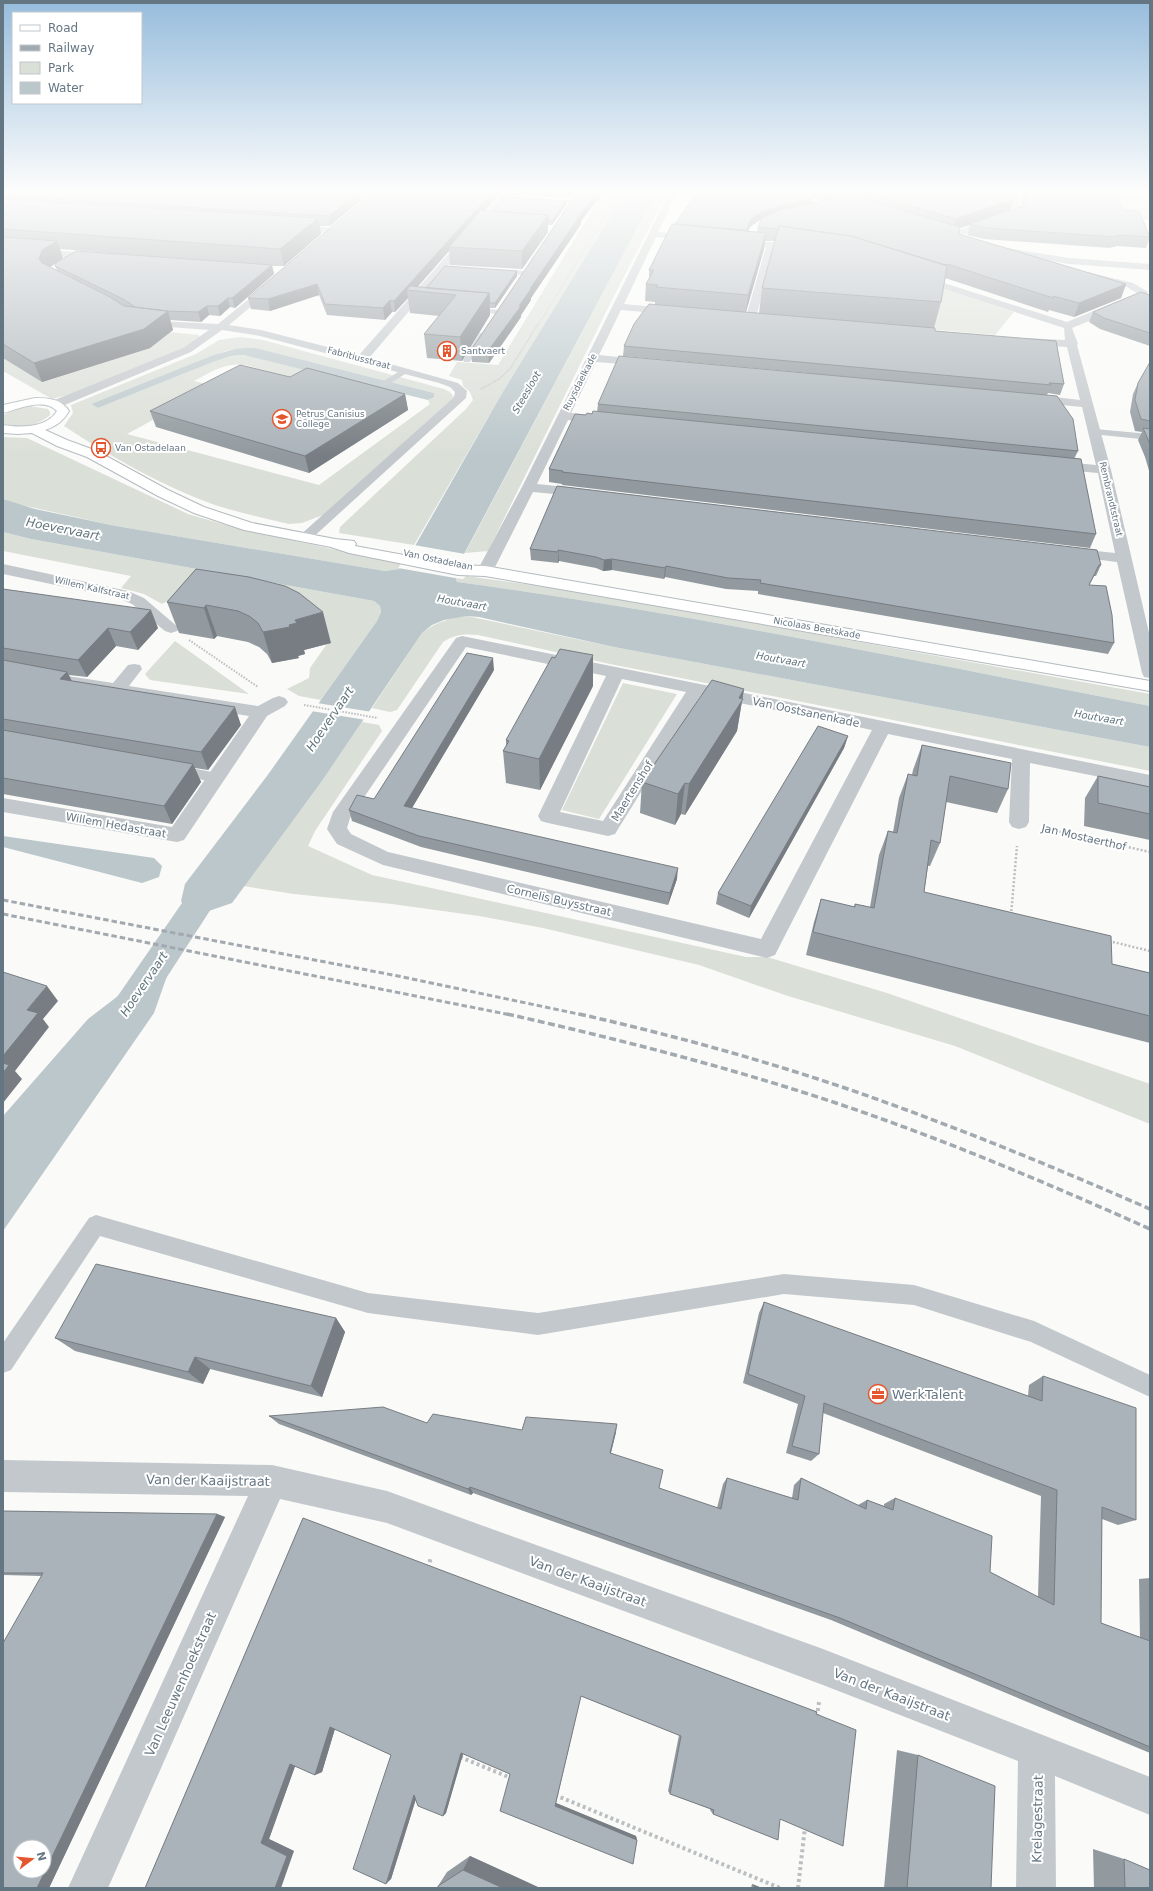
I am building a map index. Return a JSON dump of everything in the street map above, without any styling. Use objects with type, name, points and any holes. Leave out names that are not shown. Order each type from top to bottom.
[{"type":"street","points":[[56,404],[187,350],[220,327],[267,290],[277,279]]},
{"type":"street","points":[[362,359],[430,279]]},
{"type":"street","name":"Ruysdaelkade","points":[[485,571],[529,487],[631,279]]},
{"type":"street","points":[[751,317],[761,279]]},
{"type":"street","points":[[925,279],[1066,326],[1138,297],[1143,292],[1130,285],[1107,279]]},
{"type":"street","points":[[1052,321],[1093,305],[1110,308]]},
{"type":"street","points":[[617,307],[688,312]]},
{"type":"street","name":"Fabritiusstraat","points":[[134,321],[156,324],[220,327],[261,333],[454,385],[461,391],[462,395]]},
{"type":"street","name":"Rembrandtstraat","points":[[1066,326],[1073,344],[1095,432],[1150,673]]},
{"type":"street","points":[[1018,340],[1073,344]]},
{"type":"street","points":[[593,358],[656,364]]},
{"type":"street","points":[[305,537],[462,395]]},
{"type":"street","points":[[1017,397],[1087,404]]},
{"type":"street","points":[[3,429],[20,431],[34,429],[49,424],[61,415],[63,411],[61,407],[56,404],[38,401],[6,406]]},
{"type":"street","points":[[563,416],[618,421]]},
{"type":"street","name":"Van Ostadelaan","points":[[49,424],[73,438],[76,447]]},
{"type":"street","name":"Van Ostadelaan","points":[[34,429],[62,443],[76,447],[163,493],[199,510],[249,527],[335,543],[349,549],[406,557],[485,571]]},
{"type":"street","points":[[1041,464],[1104,470]]},
{"type":"street","points":[[529,487],[598,495]]},
{"type":"street","points":[[1058,551],[1124,558]]},
{"type":"street","name":"Willem Kalfstraat","points":[[3,569],[122,594],[138,601],[171,628]]},
{"type":"street","name":"Nicolaas Beetskade","points":[[485,571],[1150,686]]},
{"type":"street","name":"Van Oostsanenkade","points":[[462,641],[882,728],[1150,781]]},
{"type":"street","name":"Cornelis Buysstraat","points":[[462,641],[340,817],[337,829],[344,839],[383,858],[767,949],[882,728]]},
{"type":"street","points":[[118,688],[134,669]]},
{"type":"street","points":[[3,671],[118,688],[261,712]]},
{"type":"street","name":"Maertenshof","points":[[616,673],[548,816],[608,829],[696,689]]},
{"type":"street","name":"Willem Hedastraat","points":[[3,805],[177,835],[261,712],[279,702]]},
{"type":"street","points":[[1019,822],[1021,755]]},
{"type":"street","name":"Van der Kaaijstraat","points":[[3,1476],[272,1481],[387,1508],[823,1667],[1037,1750],[1150,1796]]},
{"type":"street","name":"Van Leeuwenhoekstraat","points":[[88,1888],[272,1481]]},
{"type":"street","name":"Krelagestraat","points":[[1036,1888],[1037,1750]]},
{"type":"lane","points":[[408,305],[423,306]]},
{"type":"lane","points":[[459,309],[498,312]]},
{"type":"lane","points":[[467,360],[486,330]]},
{"type":"lane","points":[[365,395],[406,371]]},
{"type":"lane","points":[[1095,432],[1150,437]]},
{"type":"lane","points":[[165,768],[217,778]]},
{"type":"lane","points":[[3,1362],[96,1225],[368,1303],[538,1324],[784,1284],[914,1295],[1034,1332],[1150,1386]]},
{"type":"path","points":[[462,395],[489,385],[510,369],[566,279]]},
{"type":"path","points":[[171,628],[279,702],[380,718]]},
{"type":"path","points":[[1011,917],[1019,822]]},
{"type":"path","name":"Jan Mostaerthof","points":[[1019,822],[1150,852]]},
{"type":"path","points":[[1104,940],[1150,951]]},
{"type":"path","points":[[425,1576],[440,1527]]},
{"type":"path","points":[[817,1723],[823,1667]]},
{"type":"path","points":[[452,1753],[518,1780]]},
{"type":"path","points":[[547,1792],[780,1888]]},
{"type":"path","points":[[798,1888],[805,1825]]},
{"type":"green space","points":[[3,279],[46,279],[140,329],[199,335],[199,339],[179,351],[67,395],[52,399],[3,371]]},
{"type":"green space","points":[[550,279],[572,279],[501,395],[414,545],[339,533],[340,527],[466,409],[473,400],[470,392],[463,386],[462,380],[449,376],[457,362],[498,365]]},
{"type":"green space","points":[[610,279],[623,279],[488,551],[465,553]]},
{"type":"green space","points":[[889,279],[914,279],[1014,312],[995,335],[873,324]]},
{"type":"green space","points":[[241,337],[263,340],[444,389],[450,392],[454,397],[323,515],[302,523],[289,524],[224,508],[176,489],[118,460],[64,426],[73,413],[71,405],[196,354],[219,340]],"holes":[[[256,348],[434,393],[434,396],[428,400],[430,404],[319,485],[127,434],[215,386],[194,381],[225,366],[238,364],[245,365],[307,382],[348,380],[250,355],[231,356],[98,408],[91,404],[226,351]]]},
{"type":"green space","points":[[30,406],[48,409],[50,415],[40,422],[28,426],[15,426],[3,423],[4,415],[15,409]]},
{"type":"green space","points":[[3,437],[27,438],[188,514],[236,528],[402,564],[399,569],[385,571],[116,526],[17,504],[3,499]]},
{"type":"green space","points":[[3,532],[31,539],[374,601],[380,606],[381,612],[377,621],[321,700],[299,696],[287,689],[309,678],[310,668],[329,641],[187,591],[162,604],[144,594],[121,588],[131,576],[3,551]]},
{"type":"green space","points":[[466,576],[563,589],[1150,694],[1150,706],[718,623],[544,594],[457,582],[455,578],[463,579]]},
{"type":"green space","points":[[467,616],[614,647],[1150,747],[1150,771],[610,664],[478,635],[460,635],[443,642],[397,710],[390,712],[372,708],[422,633],[443,621]]},
{"type":"green space","points":[[175,641],[249,694],[150,680],[145,674]]},
{"type":"green space","points":[[623,683],[677,694],[599,819],[562,810]]},
{"type":"green space","points":[[362,722],[379,725],[382,731],[315,831],[308,846],[372,875],[746,957],[767,957],[887,993],[1150,1084],[1150,1124],[955,1046],[788,996],[699,965],[543,928],[479,916],[392,904],[294,894],[243,886],[322,781]]},
{"type":"water","points":[[572,279],[610,279],[464,554],[455,577],[457,582],[544,594],[717,623],[1150,706],[1150,747],[614,647],[479,617],[467,616],[444,620],[432,625],[422,633],[322,781],[232,903],[206,912],[185,908],[181,901],[185,884],[267,776],[377,621],[381,612],[380,606],[374,601],[31,539],[3,532],[3,499],[35,509],[116,526],[385,571],[399,569],[415,546],[501,395]]},
{"type":"water","points":[[256,348],[434,393],[434,397],[428,400],[244,355],[231,356],[213,362],[98,408],[91,404],[214,355],[235,349]]},
{"type":"water","points":[[3,836],[154,858],[162,866],[159,877],[142,883],[3,847]]},
{"type":"water","points":[[145,972],[167,976],[154,1013],[3,1231],[3,1116],[88,1019],[118,996]]},
{"type":"pier","points":[[414,545],[465,554],[455,578],[398,568]]},
{"type":"pier","points":[[317,703],[372,712],[366,720],[311,711]]},
{"type":"building","points":[[3,279],[74,279],[110,297],[124,306],[168,311],[144,329],[34,363],[3,344]]},
{"type":"building","points":[[82,279],[255,279],[232,298],[228,298],[218,306],[207,306],[198,312],[166,311],[135,307],[123,299]]},
{"type":"building","points":[[270,279],[414,279],[394,301],[390,300],[383,308],[325,304],[317,284],[268,299],[248,298]]},
{"type":"building","points":[[434,279],[511,279],[495,303],[490,303],[489,293],[426,288]]},
{"type":"building","points":[[519,279],[537,279],[519,306],[521,306],[488,351],[471,350]]},
{"type":"building","points":[[649,279],[753,279],[748,295],[656,287],[658,285],[646,284]]},
{"type":"building","points":[[764,279],[945,279],[941,302],[762,288]]},
{"type":"building","points":[[995,279],[1110,279],[1126,284],[1079,303],[1053,296],[1053,298]]},
{"type":"building","points":[[410,286],[489,293],[460,337],[424,334],[456,295],[407,290]]},
{"type":"building","points":[[1141,292],[1150,295],[1150,333],[1104,318],[1093,312]]},
{"type":"building","points":[[649,304],[935,328],[935,331],[1056,341],[1064,384],[1049,383],[1051,385],[624,346],[634,324]]},
{"type":"building","points":[[619,356],[1057,396],[1073,419],[1078,451],[598,404]]},
{"type":"building","points":[[1150,362],[1150,421],[1141,419],[1135,400],[1138,383]]},
{"type":"building","points":[[240,365],[290,377],[307,368],[405,394],[305,456],[150,411]]},
{"type":"building","points":[[593,411],[1081,459],[1096,534],[562,472],[563,471],[549,469],[575,414],[592,414]]},
{"type":"building","points":[[1143,428],[1150,429],[1150,444]]},
{"type":"building","points":[[557,486],[1097,550],[1101,565],[1099,565],[1089,585],[1106,586],[1112,615],[1114,643],[760,583],[761,580],[728,578],[666,566],[665,568],[612,559],[604,560],[596,557],[558,550],[558,552],[530,549]]},
{"type":"building","points":[[196,569],[249,577],[285,586],[299,593],[323,612],[295,620],[297,623],[289,625],[290,627],[263,632],[258,623],[249,616],[238,611],[206,605],[204,608],[167,602]]},
{"type":"building","points":[[3,589],[151,610],[130,632],[108,628],[78,660],[3,648]]},
{"type":"building","points":[[560,649],[593,655],[539,759],[503,751],[509,741],[506,740],[552,657],[555,658]]},
{"type":"building","points":[[467,653],[493,658],[404,806],[678,868],[670,893],[419,836],[349,810],[357,795],[374,799]]},
{"type":"building","points":[[3,660],[67,672],[60,679],[235,707],[201,752],[3,719]]},
{"type":"building","points":[[712,680],[744,689],[739,698],[743,699],[689,784],[685,783],[678,794],[642,782]]},
{"type":"building","points":[[818,726],[848,736],[751,906],[718,893]]},
{"type":"building","points":[[3,730],[193,764],[164,806],[3,778]]},
{"type":"building","points":[[922,745],[1011,763],[1008,789],[950,776],[940,843],[931,840],[924,892],[1111,936],[1112,964],[1150,973],[1150,1016],[813,932],[821,899],[855,907],[855,904],[874,908],[888,831],[897,833],[908,774],[917,776]]},
{"type":"building","points":[[1098,776],[1150,787],[1150,814],[1098,803]]},
{"type":"building","points":[[3,972],[47,986],[27,1010],[38,1013],[3,1056]]},
{"type":"building","points":[[3,1063],[9,1065],[3,1073]]},
{"type":"building","points":[[96,1264],[336,1318],[311,1386],[195,1357],[188,1372],[55,1338]]},
{"type":"building","points":[[764,1302],[1042,1401],[1043,1376],[1136,1408],[1136,1520],[1102,1507],[1101,1623],[1150,1641],[1150,1747],[840,1618],[470,1487],[468,1489],[269,1416],[383,1407],[427,1423],[433,1414],[522,1430],[526,1417],[617,1424],[610,1453],[663,1470],[659,1488],[721,1509],[727,1478],[798,1500],[801,1478],[866,1509],[867,1500],[893,1510],[895,1498],[992,1536],[990,1572],[1054,1605],[1057,1490],[824,1403],[819,1454],[792,1446],[805,1396],[748,1374]]},
{"type":"building","points":[[3,1511],[217,1514],[52,1857],[52,1839],[12,1839],[12,1879],[41,1879],[37,1888],[3,1888],[3,1643],[43,1573],[3,1573]]},
{"type":"building","points":[[303,1518],[817,1712],[816,1714],[856,1730],[843,1846],[780,1819],[778,1840],[713,1814],[714,1810],[670,1794],[681,1736],[581,1696],[555,1806],[637,1840],[633,1864],[500,1811],[510,1774],[461,1753],[443,1816],[418,1806],[414,1795],[386,1884],[353,1869],[391,1755],[330,1727],[315,1775],[290,1764],[261,1843],[287,1856],[275,1888],[145,1888]]},
{"type":"building","points":[[918,1755],[995,1786],[991,1888],[907,1888]]},
{"type":"building","points":[[1124,1859],[1150,1870],[1150,1888],[1125,1888]]},
{"type":"building","points":[[463,1870],[503,1888],[438,1888],[438,1886]]},
{"type":"waterway","name":"Hoevervaart","points":[[127,1010],[220,872]]},
{"type":"railway","points":[[3,900],[398,976],[583,1015]]},
{"type":"railway","points":[[3,914],[511,1015]]},
{"type":"railway","points":[[507,1014],[673,1054],[755,1077],[836,1103],[916,1131],[994,1162],[1150,1229]]},
{"type":"railway","points":[[579,1014],[712,1047],[842,1087],[998,1145],[1150,1209]]},
{"type":"place","name":"Santvaert","points":[[447,351]]},
{"type":"place","name":"Petrus Canisius College","points":[[282,419]]},
{"type":"place","name":"Van Ostadelaan","points":[[101,448]]},
{"type":"place","name":"WerkTalent","points":[[878,1394]]},
{"type":"water label","name":"Steesloot","points":[[526,392]]},
{"type":"water label","name":"Houtvaart","points":[[462,602]]},
{"type":"water label","name":"Houtvaart","points":[[781,659]]},
{"type":"water label","name":"Houtvaart","points":[[1099,717]]}]
